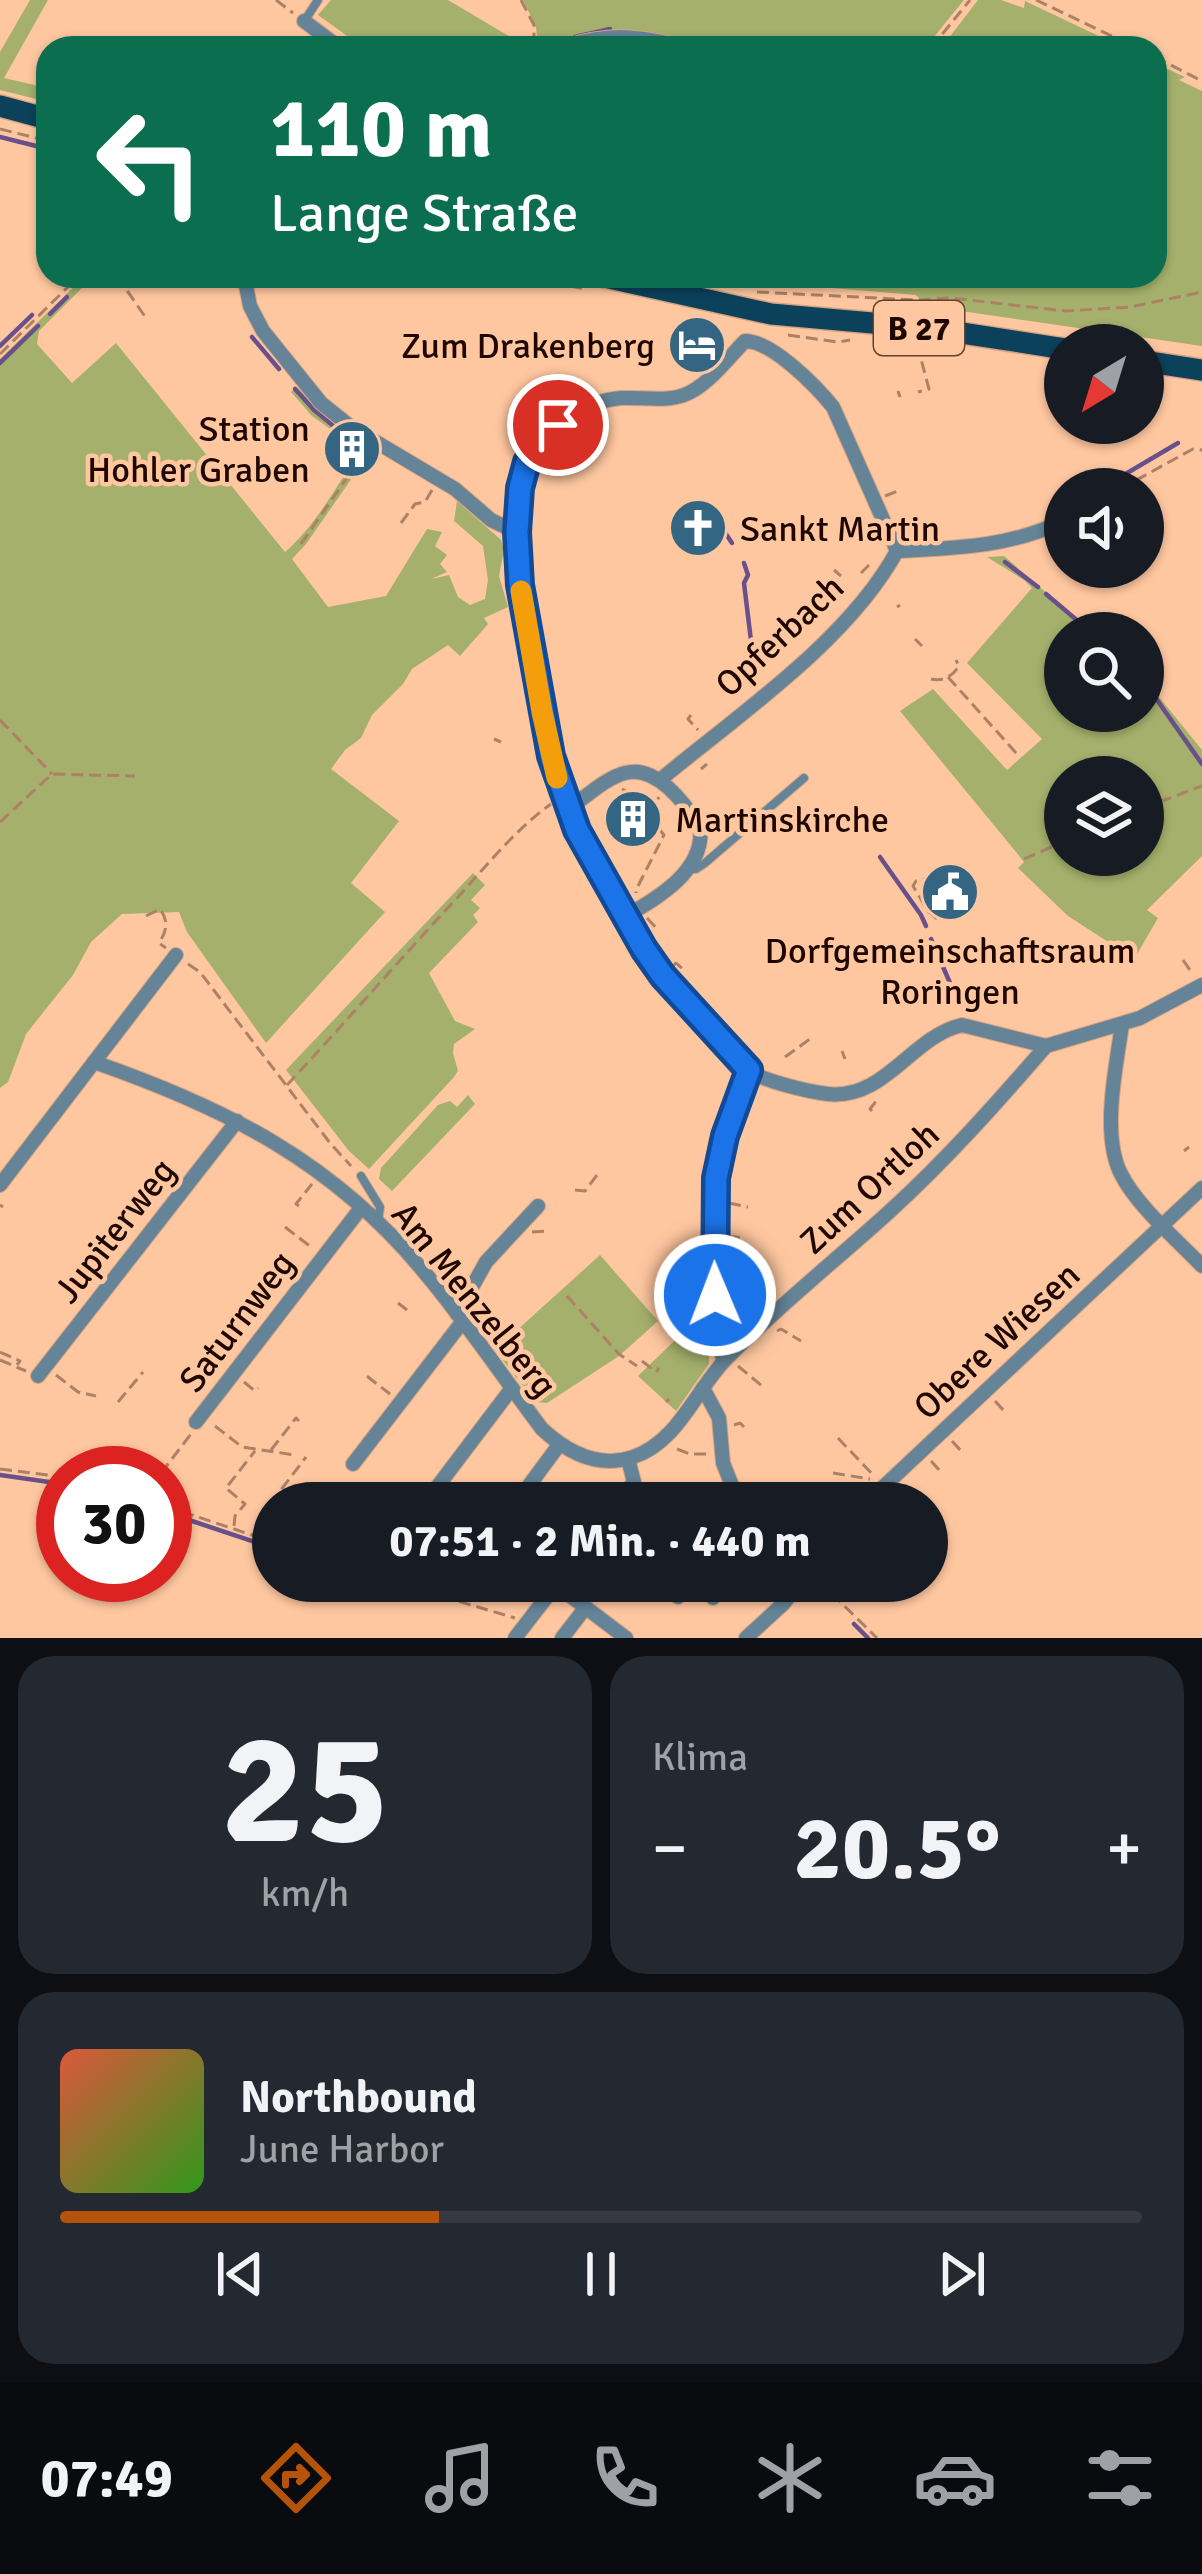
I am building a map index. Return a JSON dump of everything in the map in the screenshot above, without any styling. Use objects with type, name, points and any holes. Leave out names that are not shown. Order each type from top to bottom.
[{"type":"main road","points":[[0,106],[36,116]]},
{"type":"main road","name":"B 27","points":[[654,288],[771,314],[929,328],[1044,346]]},
{"type":"main road","points":[[1164,364],[1202,370]]},
{"type":"street","points":[[304,21],[324,36]]},
{"type":"street","points":[[246,288],[258,324],[321,403],[351,427],[440,478],[491,520],[517,532]]},
{"type":"street","points":[[1044,530],[1005,543],[897,551],[833,407],[760,341],[745,341],[686,394],[602,402],[585,408],[558,425],[527,462],[517,532],[520,585],[539,696],[566,803],[633,912],[663,976],[749,1070],[815,1092],[842,1094],[876,1082],[930,1039],[955,1027],[1046,1046],[1122,1025],[1165,1006],[1200,982]]},
{"type":"street","name":"Opferbach","points":[[660,780],[837,628],[874,588],[897,551]]},
{"type":"street","points":[[566,803],[632,771],[660,780],[700,826],[700,845],[686,869],[663,894],[633,912]]},
{"type":"street","points":[[0,1185],[176,956]]},
{"type":"street","points":[[1122,1025],[1113,1104],[1113,1150],[1119,1171],[1202,1266]]},
{"type":"street","name":"Zum Ortloh","points":[[725,1359],[976,1128],[1046,1046]]},
{"type":"street","name":"Am Menzelberg","points":[[94,1062],[170,1088],[238,1121],[320,1173],[423,1270],[542,1429],[560,1445],[589,1458],[628,1459]]},
{"type":"street","points":[[634,1482],[628,1459],[665,1439],[725,1359],[715,1295],[716,1178],[725,1136],[749,1070]]},
{"type":"street","name":"Jupiterweg","points":[[42,1371],[238,1121]]},
{"type":"street","name":"Obere Wiesen","points":[[895,1482],[1202,1188]]},
{"type":"street","points":[[353,1463],[460,1317],[486,1262],[538,1207]]},
{"type":"street","name":"Saturnweg","points":[[199,1419],[361,1208]]},
{"type":"street","points":[[441,1482],[512,1388]]},
{"type":"street","points":[[704,1388],[719,1418],[729,1482]]},
{"type":"street","points":[[532,1482],[560,1445]]},
{"type":"street","points":[[515,1638],[542,1602]]},
{"type":"street","points":[[580,1602],[626,1638]]},
{"type":"street","points":[[746,1638],[785,1602]]},
{"type":"street","points":[[562,1638],[586,1607]]},
{"type":"lane","points":[[304,21],[318,0]]},
{"type":"lane","points":[[686,869],[705,863],[804,778]]},
{"type":"lane","points":[[361,1176],[380,1207],[378,1223]]},
{"type":"path","points":[[275,0],[304,21]]},
{"type":"path","points":[[521,0],[534,36]]},
{"type":"path","points":[[941,36],[970,0]]},
{"type":"path","points":[[1036,0],[1112,36]]},
{"type":"path","points":[[1167,63],[1202,81]]},
{"type":"path","points":[[0,129],[36,138]]},
{"type":"path","points":[[0,354],[67,288]]},
{"type":"path","points":[[125,288],[146,318]]},
{"type":"path","points":[[760,292],[950,298],[1066,311],[1103,310],[1202,292]]},
{"type":"path","points":[[916,343],[928,389],[918,392],[916,386]]},
{"type":"path","points":[[1158,468],[1193,449],[1202,450]]},
{"type":"path","points":[[301,544],[355,467]]},
{"type":"path","points":[[401,523],[415,504],[425,502],[440,478]]},
{"type":"path","points":[[834,570],[841,576]]},
{"type":"path","points":[[915,639],[922,646]]},
{"type":"path","points":[[931,679],[948,677],[958,668],[956,660]]},
{"type":"path","points":[[948,677],[1017,754]]},
{"type":"path","points":[[691,716],[688,719],[708,740]]},
{"type":"path","points":[[0,720],[52,774]]},
{"type":"path","points":[[494,739],[501,742]]},
{"type":"path","points":[[700,770],[707,764]]},
{"type":"path","points":[[0,822],[52,774],[135,776]]},
{"type":"path","points":[[612,780],[664,835],[636,890],[633,912]]},
{"type":"path","points":[[1164,800],[1202,786]]},
{"type":"path","points":[[649,817],[658,798]]},
{"type":"path","points":[[287,1084],[484,867],[538,814],[566,803]]},
{"type":"path","points":[[1024,859],[1044,850]]},
{"type":"path","points":[[937,919],[913,886],[941,875]]},
{"type":"path","points":[[146,916],[160,909],[167,929],[159,943],[200,972],[361,1176]]},
{"type":"path","points":[[1183,960],[1200,982]]},
{"type":"path","points":[[996,1000],[1004,1006]]},
{"type":"path","points":[[785,1057],[814,1036]]},
{"type":"path","points":[[842,1051],[845,1058]]},
{"type":"path","points":[[299,1206],[296,1204],[320,1173]]},
{"type":"path","points":[[575,1190],[585,1191],[597,1175],[600,1178]]},
{"type":"path","points":[[872,1178],[904,1197]]},
{"type":"path","points":[[716,1200],[748,1207]]},
{"type":"path","points":[[285,1227],[323,1257]]},
{"type":"path","points":[[567,1296],[619,1354],[637,1366]]},
{"type":"path","points":[[398,1303],[406,1310]]},
{"type":"path","points":[[222,1328],[251,1351]]},
{"type":"path","points":[[776,1331],[781,1329],[801,1341]]},
{"type":"path","points":[[0,1352],[20,1361],[16,1366]]},
{"type":"path","points":[[725,1359],[762,1386]]},
{"type":"path","points":[[0,1360],[42,1371],[78,1392],[96,1396]]},
{"type":"path","points":[[642,1360],[656,1372],[659,1368]]},
{"type":"path","points":[[118,1402],[143,1372]]},
{"type":"path","points":[[233,1374],[255,1391],[258,1388]]},
{"type":"path","points":[[370,1376],[401,1402]]},
{"type":"path","points":[[199,1419],[242,1447],[295,1456]]},
{"type":"path","name":"Saturnweg","points":[[180,1446],[199,1419]]},
{"type":"path","points":[[270,1451],[299,1420]]},
{"type":"path","points":[[833,1473],[878,1480],[838,1438]]},
{"type":"path","points":[[665,1439],[690,1454],[722,1453]]},
{"type":"path","points":[[234,1529],[245,1504],[226,1488],[256,1449]]},
{"type":"path","points":[[287,1482],[306,1457]]},
{"type":"path","points":[[0,1469],[36,1474]]},
{"type":"path","points":[[192,1515],[252,1535]]},
{"type":"path","points":[[460,1602],[514,1618]]},
{"type":"path","points":[[841,1602],[878,1638]]},
{"type":"green space","points":[[30,0],[48,0],[4,78],[36,85],[36,99],[0,90],[0,52]]},
{"type":"green space","points":[[331,0],[448,0],[509,36],[347,36],[318,15]]},
{"type":"green space","points":[[523,0],[964,0],[935,36],[537,36]]},
{"type":"green space","points":[[978,0],[1001,0],[1024,8],[1025,1],[1099,36],[950,36]]},
{"type":"green space","points":[[1167,69],[1202,91],[1202,346],[1164,340],[1164,324],[1050,324],[926,306],[916,295],[831,288],[1167,288]]},
{"type":"green space","points":[[73,288],[82,288],[39,331],[37,344],[72,383],[116,343],[285,552],[315,519],[356,457],[345,449],[349,442],[312,416],[291,392],[297,387],[325,417],[373,448],[292,559],[328,607],[386,596],[427,529],[442,532],[435,546],[447,555],[440,564],[447,572],[431,579],[449,575],[458,597],[470,605],[485,599],[488,580],[483,546],[454,521],[457,501],[501,540],[499,576],[508,607],[484,618],[488,624],[460,656],[448,645],[412,669],[372,715],[361,738],[331,769],[399,821],[351,883],[385,912],[266,1043],[187,932],[179,912],[122,914],[91,942],[73,975],[26,1034],[8,1082],[0,1088],[0,359]]},
{"type":"green space","points":[[1004,556],[1069,612],[1044,612],[1044,732],[1164,732],[1164,703],[1202,750],[1202,856],[1147,910],[1158,918],[1136,956],[1068,916],[1018,868],[1024,862],[900,711],[933,689],[1007,770],[1042,739],[967,663],[1032,588],[987,557]]},
{"type":"green space","points":[[473,873],[485,885],[471,900],[480,908],[473,915],[478,922],[429,973],[455,1021],[475,1029],[454,1044],[458,1071],[454,1077],[369,1169],[349,1151],[286,1070]]},
{"type":"green space","points":[[468,1095],[475,1104],[392,1191],[379,1179],[381,1168],[438,1105],[450,1101],[457,1107]]},
{"type":"green space","points":[[600,1255],[658,1321],[619,1356],[547,1403],[535,1402],[495,1350]]},
{"type":"green space","points":[[700,1316],[710,1322],[709,1364],[676,1411],[638,1376]]},
{"type":"waterway","points":[[579,36],[610,29]]},
{"type":"waterway","points":[[0,137],[36,146]]},
{"type":"waterway","points":[[50,314],[67,297]]},
{"type":"waterway","points":[[0,346],[32,315]]},
{"type":"waterway","points":[[0,363],[38,326]]},
{"type":"waterway","points":[[252,337],[279,369]]},
{"type":"waterway","points":[[295,389],[341,432]]},
{"type":"waterway","points":[[351,438],[363,444]]},
{"type":"waterway","points":[[1136,468],[1178,443]]},
{"type":"waterway","points":[[720,525],[732,543]]},
{"type":"waterway","points":[[1005,562],[1038,587]]},
{"type":"waterway","points":[[744,563],[750,665]]},
{"type":"waterway","points":[[1046,594],[1067,612]]},
{"type":"waterway","points":[[1164,710],[1202,764]]},
{"type":"waterway","points":[[840,815],[857,833]]},
{"type":"waterway","points":[[880,857],[926,926]]},
{"type":"waterway","points":[[931,939],[957,994]]},
{"type":"waterway","points":[[0,1475],[36,1480]]},
{"type":"waterway","points":[[192,1521],[252,1541]]},
{"type":"waterway","points":[[854,1624],[868,1638]]},
{"type":"slow traffic","points":[[521,591],[557,778]]},
{"type":"place","name":"Zum Drakenberg","points":[[697,345]]},
{"type":"place","name":"Station Hohler Graben","points":[[352,449]]},
{"type":"place","name":"Sankt Martin","points":[[698,528]]},
{"type":"place","name":"Martinskirche","points":[[633,819]]},
{"type":"place","name":"Dorfgemeinschaftsraum Roringen","points":[[950,892]]},
{"type":"route","points":[[558,425],[527,462],[517,506],[517,532],[520,585],[536,681],[563,797],[644,949],[749,1070],[725,1136],[716,1178],[715,1295]]}]
